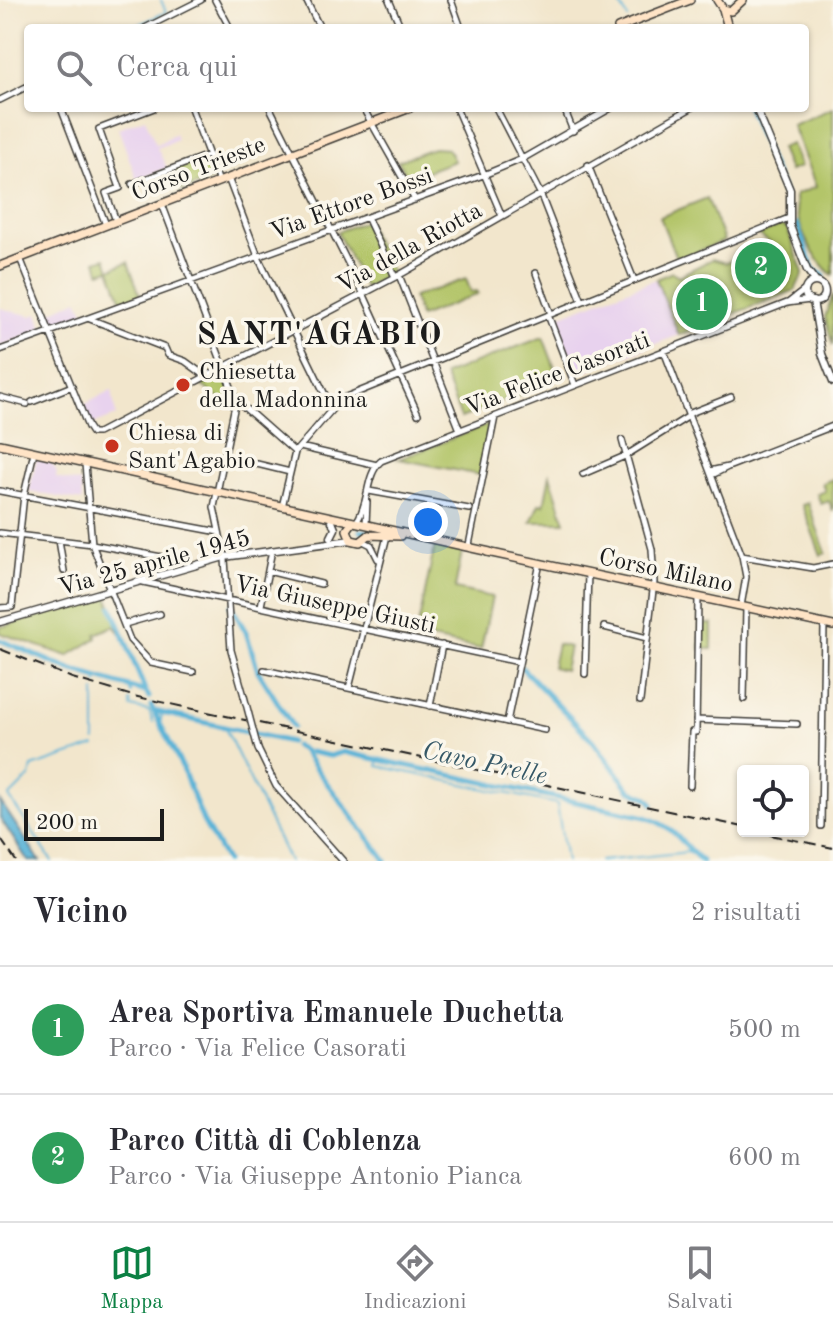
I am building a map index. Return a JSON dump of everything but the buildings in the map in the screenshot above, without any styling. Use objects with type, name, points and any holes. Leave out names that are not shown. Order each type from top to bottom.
[{"type":"main road","points":[[628,24],[697,0]]},
{"type":"main road","points":[[708,0],[735,10]]},
{"type":"main road","points":[[730,24],[743,0]]},
{"type":"main road","points":[[719,4],[726,24]]},
{"type":"main road","name":"Corso Trieste","points":[[0,266],[400,112]]},
{"type":"main road","points":[[0,444],[322,515],[347,530],[368,536]]},
{"type":"main road","points":[[322,515],[347,530],[368,536],[378,532]]},
{"type":"main road","name":"Corso Milano","points":[[378,532],[469,545],[490,552]]},
{"type":"main road","name":"Corso Milano","points":[[378,532],[490,552],[833,626]]},
{"type":"main road","points":[[392,535],[469,545]]},
{"type":"street","points":[[153,24],[201,0]]},
{"type":"street","points":[[215,0],[228,24]]},
{"type":"street","points":[[306,0],[318,24]]},
{"type":"street","points":[[389,0],[399,24]]},
{"type":"street","points":[[451,0],[460,24]]},
{"type":"street","points":[[0,100],[24,88]]},
{"type":"street","points":[[63,112],[106,225]]},
{"type":"street","points":[[116,221],[106,193],[120,188],[99,129],[143,112]]},
{"type":"street","points":[[192,112],[219,182]]},
{"type":"street","points":[[272,112],[363,293],[418,414]]},
{"type":"street","points":[[365,112],[415,200]]},
{"type":"street","points":[[458,112],[502,216]]},
{"type":"street","points":[[498,112],[540,193],[582,301]]},
{"type":"street","points":[[566,112],[573,131]]},
{"type":"street","name":"Via Ettore Bossi","points":[[0,350],[486,174],[522,159],[604,112]]},
{"type":"street","name":"Via della Riotta","points":[[72,386],[92,433],[98,433],[397,276],[684,112]]},
{"type":"street","points":[[760,112],[790,190],[789,218],[807,270],[825,290],[814,301],[787,303]]},
{"type":"street","points":[[132,184],[208,155]]},
{"type":"street","points":[[588,165],[634,280]]},
{"type":"street","points":[[228,178],[258,256],[332,409]]},
{"type":"street","points":[[162,204],[236,400],[214,507],[224,557],[231,650],[258,749],[276,786],[343,861]]},
{"type":"street","points":[[367,217],[397,276],[460,430]]},
{"type":"street","points":[[282,507],[297,451],[341,399],[789,218]]},
{"type":"street","points":[[0,397],[30,403],[72,386],[20,258]]},
{"type":"street","points":[[807,270],[807,288],[818,318],[822,354],[833,382]]},
{"type":"street","points":[[536,273],[576,385]]},
{"type":"street","points":[[787,303],[816,282]]},
{"type":"street","name":"Via Felice Casorati","points":[[377,465],[787,303]]},
{"type":"street","points":[[89,318],[165,348],[168,355],[185,361],[207,377]]},
{"type":"street","points":[[664,351],[742,556],[746,577],[744,699]]},
{"type":"street","points":[[583,474],[625,456],[689,415],[731,397]]},
{"type":"street","points":[[236,400],[297,451],[377,465],[367,502],[368,536],[379,558]]},
{"type":"street","points":[[469,545],[495,416]]},
{"type":"street","points":[[711,473],[833,426]]},
{"type":"street","points":[[622,440],[652,549],[653,587],[640,701]]},
{"type":"street","points":[[0,608],[12,607],[24,495],[34,452]]},
{"type":"street","points":[[85,464],[92,544],[107,593],[125,624],[127,642],[151,663],[193,672]]},
{"type":"street","points":[[257,464],[290,472]]},
{"type":"street","points":[[0,491],[89,505],[219,532]]},
{"type":"street","points":[[369,491],[469,509]]},
{"type":"street","points":[[347,530],[367,502]]},
{"type":"street","points":[[331,519],[335,529],[331,537]]},
{"type":"street","name":"Via 25 aprile 1945","points":[[0,622],[224,557],[319,541],[347,530]]},
{"type":"street","name":"Via 25 aprile 1945","points":[[319,541],[347,530]]},
{"type":"street","points":[[0,533],[92,544],[188,562]]},
{"type":"street","points":[[349,688],[379,558],[392,535]]},
{"type":"street","points":[[59,540],[64,571]]},
{"type":"street","points":[[261,606],[273,549]]},
{"type":"street","points":[[742,556],[813,568],[833,564]]},
{"type":"street","points":[[507,722],[540,563]]},
{"type":"street","points":[[268,571],[321,584]]},
{"type":"street","points":[[585,674],[588,573]]},
{"type":"street","name":"Via Giuseppe Giusti","points":[[143,582],[519,662]]},
{"type":"street","points":[[690,786],[692,732],[696,732],[698,597]]},
{"type":"street","points":[[125,624],[160,614]]},
{"type":"street","points":[[821,826],[824,624]]},
{"type":"street","points":[[604,627],[647,638]]},
{"type":"street","points":[[430,706],[442,645]]},
{"type":"street","points":[[264,670],[545,730]]},
{"type":"street","points":[[696,720],[797,724]]},
{"type":"shaded area","points":[[145,118],[156,145],[175,134],[177,140],[157,148],[167,168],[137,180],[118,128]]},
{"type":"shaded area","points":[[656,279],[679,335],[577,374],[556,317]]},
{"type":"shaded area","points":[[78,299],[86,315],[52,327],[47,314]]},
{"type":"shaded area","points":[[0,308],[32,316],[38,313],[43,330],[0,346]]},
{"type":"shaded area","points":[[112,390],[116,416],[92,425],[84,405]]},
{"type":"shaded area","points":[[37,457],[50,460],[57,472],[56,478],[81,483],[82,501],[29,492]]},
{"type":"green space","points":[[833,108],[832,275],[811,249],[801,228],[795,195],[816,187],[792,125]]},
{"type":"green space","points":[[791,144],[800,167],[789,171],[780,148]]},
{"type":"green space","points":[[433,148],[448,149],[454,161],[408,178],[398,161]]},
{"type":"green space","points":[[200,160],[206,164],[212,179],[182,191],[176,167]]},
{"type":"green space","points":[[707,198],[724,241],[677,260],[660,217]]},
{"type":"green space","points":[[365,221],[392,273],[365,288],[337,232]]},
{"type":"green space","points":[[781,225],[787,228],[803,273],[795,290],[679,335],[656,279],[672,272],[679,276],[712,259],[726,263],[772,244],[759,235]]},
{"type":"green space","points":[[106,258],[110,269],[100,272],[96,261]]},
{"type":"green space","points":[[128,262],[140,295],[122,301],[110,269]]},
{"type":"green space","points":[[466,279],[471,292],[478,294],[420,317],[413,297]]},
{"type":"green space","points":[[833,294],[833,346],[825,317]]},
{"type":"green space","points":[[543,337],[559,379],[461,418],[444,375]]},
{"type":"green space","points":[[225,373],[233,394],[231,407],[201,385]]},
{"type":"green space","points":[[490,424],[480,475],[399,459]]},
{"type":"green space","points":[[550,475],[565,522],[531,522],[539,504],[544,505]]},
{"type":"green space","points":[[833,479],[833,512],[829,501],[821,504],[817,494],[825,491],[822,483]]},
{"type":"green space","points":[[808,503],[826,553],[821,555],[802,505]]},
{"type":"green space","points":[[435,545],[462,551],[455,589],[492,597],[481,649],[416,636]]},
{"type":"green space","points":[[108,597],[121,634],[114,626],[96,634],[97,638],[68,656],[0,633],[0,627]]},
{"type":"green space","points":[[700,624],[712,624],[712,649],[700,649]]},
{"type":"green space","points":[[557,644],[569,647],[564,670],[552,667]]},
{"type":"water","points":[[0,801],[40,861],[28,861],[0,818]]},
{"type":"waterway","points":[[140,24],[166,12],[161,0]]},
{"type":"waterway","points":[[617,0],[628,18]]},
{"type":"waterway","points":[[750,112],[784,195]]},
{"type":"waterway","points":[[797,224],[813,269],[824,276]]},
{"type":"waterway","points":[[361,531],[374,532]]},
{"type":"waterway","points":[[231,606],[246,632],[258,671],[293,727]]},
{"type":"waterway","points":[[112,607],[145,690]]},
{"type":"waterway","name":"Cavo Prelle","points":[[0,640],[68,669],[146,692],[149,697]]},
{"type":"waterway","points":[[522,668],[593,741],[630,790],[648,798],[653,804]]},
{"type":"waterway","points":[[97,684],[98,680]]},
{"type":"waterway","name":"Cavo Prelle","points":[[130,688],[131,693]]},
{"type":"waterway","points":[[95,691],[95,741]]},
{"type":"waterway","points":[[130,701],[131,707],[149,711],[153,722]]},
{"type":"waterway","points":[[151,706],[181,765],[203,821],[226,861]]},
{"type":"waterway","name":"Cavo Prelle","points":[[154,711],[290,742]]},
{"type":"waterway","points":[[160,724],[162,714]]},
{"type":"waterway","points":[[225,728],[289,861]]},
{"type":"waterway","points":[[52,861],[9,797],[30,776],[32,767],[95,746]]},
{"type":"waterway","name":"Cavo Prelle","points":[[295,746],[304,751]]},
{"type":"waterway","name":"Cavo Prelle","points":[[300,750],[307,758]]},
{"type":"waterway","name":"Cavo Prelle","points":[[310,752],[330,756],[343,752],[646,817],[672,831],[702,861]]},
{"type":"waterway","points":[[304,753],[386,861]]},
{"type":"waterway","points":[[378,760],[378,766],[557,804],[566,861]]},
{"type":"waterway","points":[[600,861],[689,852]]},
{"type":"railway","points":[[0,649],[72,678],[133,696],[737,826]]},
{"type":"railway","points":[[781,837],[833,848]]},
{"type":"railway","points":[[0,838],[16,861]]},
{"type":"place","name":"Parco Città di Coblenza","points":[[761,268]]},
{"type":"place","name":"Area Sportiva Emanuele Duchetta","points":[[702,304]]},
{"type":"place","name":"Chiesetta della Madonnina","points":[[183,385]]},
{"type":"place","name":"Chiesa di Sant'Agabio","points":[[112,446]]},
{"type":"district","name":"SANT'AGABIO","points":[[320,333]]}]
